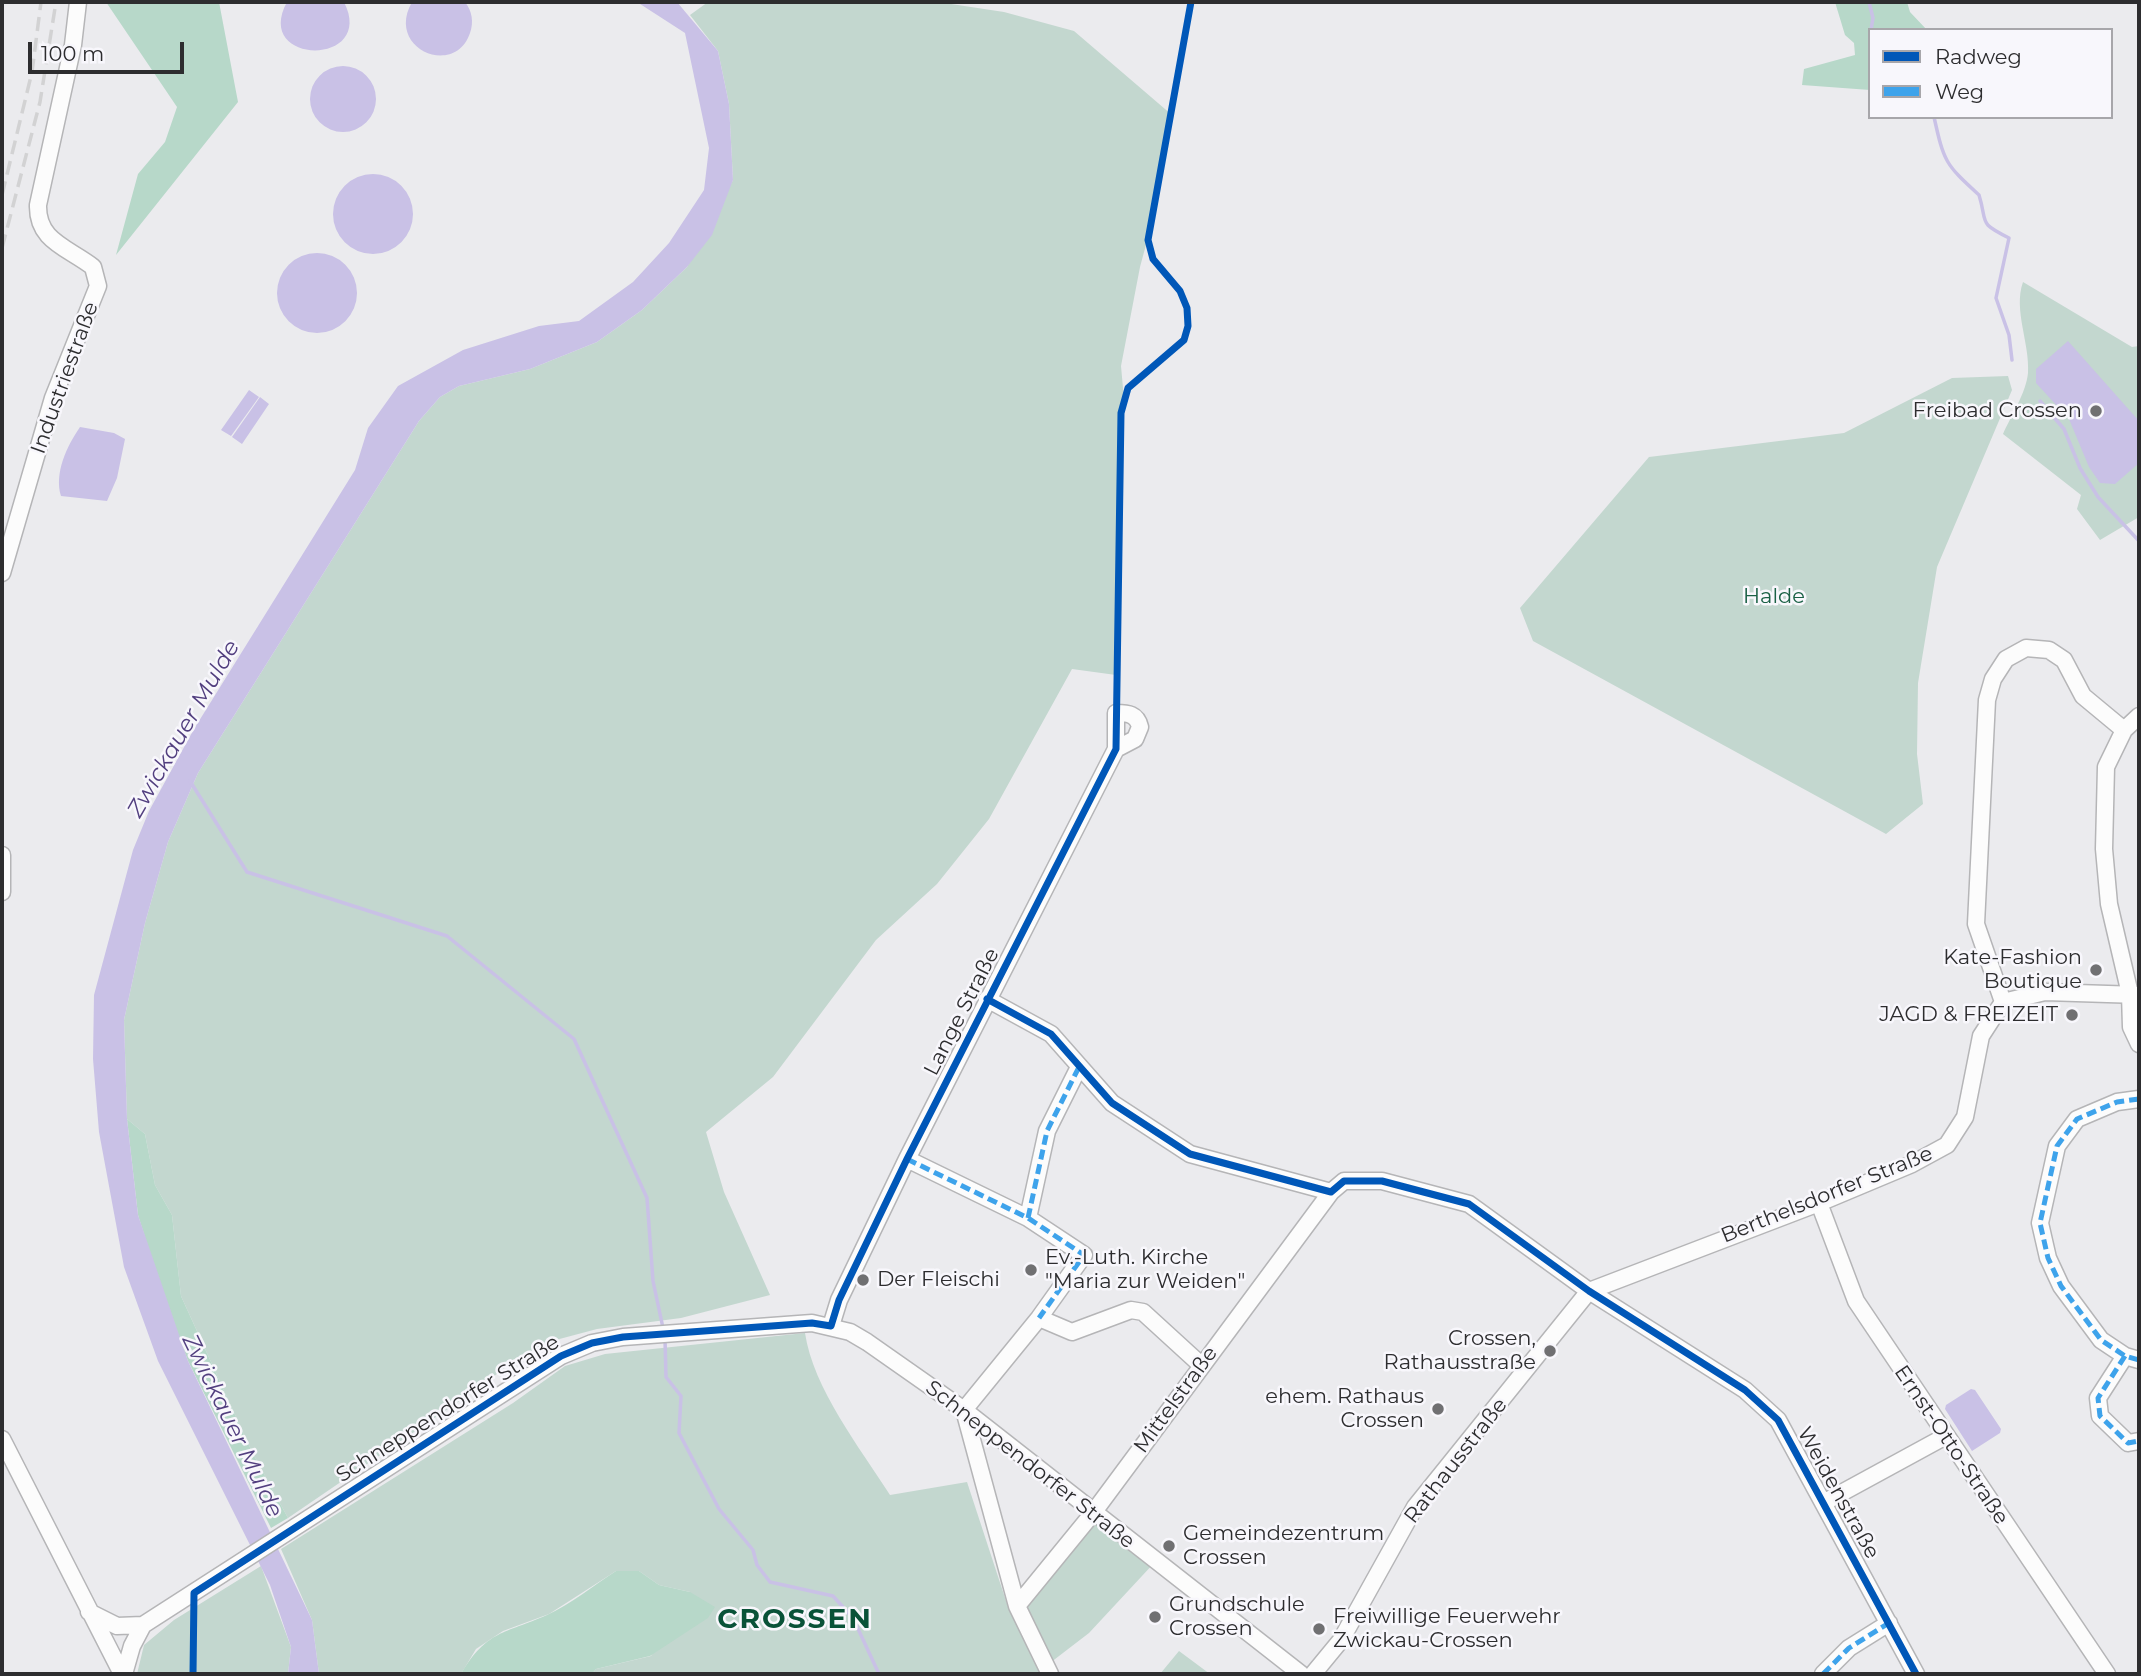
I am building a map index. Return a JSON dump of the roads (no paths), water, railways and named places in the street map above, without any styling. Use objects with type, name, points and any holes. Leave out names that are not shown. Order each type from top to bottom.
[{"type":"street","name":"Industriestraße","points":[[2,573],[53,398],[98,286],[93,267],[45,235],[37,220],[73,45],[78,2]]},
{"type":"street","points":[[2124,730],[2083,696],[2064,660],[2049,650],[2026,648],[2006,659],[1993,679],[1987,700],[1976,924],[2003,1002],[2045,992],[2135,995]]},
{"type":"street","points":[[2139,716],[2124,730],[2106,767],[2104,849],[2109,904],[2135,995],[2131,1027],[2139,1044]]},
{"type":"street","name":"Lange Straße","points":[[831,1326],[839,1300],[907,1159],[1116,749]]},
{"type":"street","points":[[2,855],[2,892]]},
{"type":"street","points":[[987,999],[1051,1034],[1112,1103],[1190,1154],[1331,1192]]},
{"type":"street","name":"Berthelsdorfer Straße","points":[[1589,1292],[1819,1203],[1912,1164],[1947,1145],[1965,1117],[1981,1036],[2003,1002]]},
{"type":"street","points":[[1028,1218],[1047,1131],[1079,1066]]},
{"type":"street","points":[[2139,1099],[2117,1102],[2077,1119],[2057,1146],[2040,1223],[2048,1258],[2061,1286],[2101,1340],[2132,1358],[2098,1398],[2100,1416],[2128,1443],[2139,1441]]},
{"type":"street","points":[[907,1159],[1028,1218],[1084,1255],[1040,1318],[964,1410],[1017,1606],[1050,1674]]},
{"type":"street","name":"Weidenstraße","points":[[1331,1192],[1344,1181],[1382,1181],[1469,1204],[1589,1292],[1745,1390],[1778,1420],[1916,1674]]},
{"type":"street","name":"Mittelstraße","points":[[1017,1606],[1093,1513],[1331,1192]]},
{"type":"street","name":"Ernst-Otto-Straße","points":[[1819,1203],[1856,1301],[2107,1674]]},
{"type":"street","name":"Rathausstraße","points":[[1313,1674],[1341,1640],[1415,1507],[1589,1292]]},
{"type":"street","points":[[1040,1318],[1072,1332],[1131,1310],[1143,1312],[1201,1365]]},
{"type":"street","name":"Schneppendorfer Straße","points":[[143,1625],[561,1356],[592,1342],[623,1337],[812,1323],[831,1326],[867,1342],[964,1410],[1301,1674]]},
{"type":"street","points":[[1823,1503],[1946,1436]]},
{"type":"street","points":[[2,1439],[123,1674]]},
{"type":"street","points":[[89,1612],[117,1626],[143,1625],[132,1646],[123,1674]]},
{"type":"street","points":[[1823,1674],[1849,1648],[1889,1623]]},
{"type":"waterway","points":[[1869,2],[1873,18],[1871,28]]},
{"type":"waterway","points":[[1934,119],[1940,144],[1952,169],[1979,195],[1988,225],[2009,238],[1996,298],[2009,335],[2012,360]]},
{"type":"waterway","points":[[2040,401],[2064,429],[2080,468],[2098,497],[2139,541]]},
{"type":"waterway","points":[[190,781],[247,872],[447,936],[574,1039],[647,1198],[653,1281],[663,1328]]},
{"type":"waterway","points":[[665,1339],[666,1377],[681,1396],[679,1433],[719,1509],[753,1550],[757,1565],[770,1582],[833,1596],[853,1618],[879,1674]]},
{"type":"railway","points":[[2,195],[32,72],[41,2]]},
{"type":"railway","points":[[2,248],[40,102],[56,2]]},
{"type":"place","name":"Freibad Crossen","points":[[2096,411]]},
{"type":"place","name":"Kate-Fashion Boutique","points":[[2096,970]]},
{"type":"place","name":"JAGD & FREIZEIT","points":[[2072,1015]]},
{"type":"place","name":"Ev.-Luth. Kirche \"Maria zur Weiden\"","points":[[1031,1270]]},
{"type":"place","name":"Der Fleischi","points":[[863,1280]]},
{"type":"place","name":"Crossen, Rathausstraße","points":[[1550,1351]]},
{"type":"place","name":"ehem. Rathaus Crossen","points":[[1438,1409]]},
{"type":"place","name":"Gemeindezentrum Crossen","points":[[1169,1546]]},
{"type":"place","name":"Grundschule Crossen","points":[[1155,1617]]},
{"type":"place","name":"Freiwillige Feuerwehr Zwickau-Crossen","points":[[1319,1629]]},
{"type":"district","name":"CROSSEN","points":[[795,1620]]},
{"type":"park label","name":"Halde","points":[[1774,597]]},
{"type":"water label","name":"Zwickauer Mulde","points":[[184,729]]},
{"type":"water label","name":"Zwickauer Mulde","points":[[232,1426]]}]
